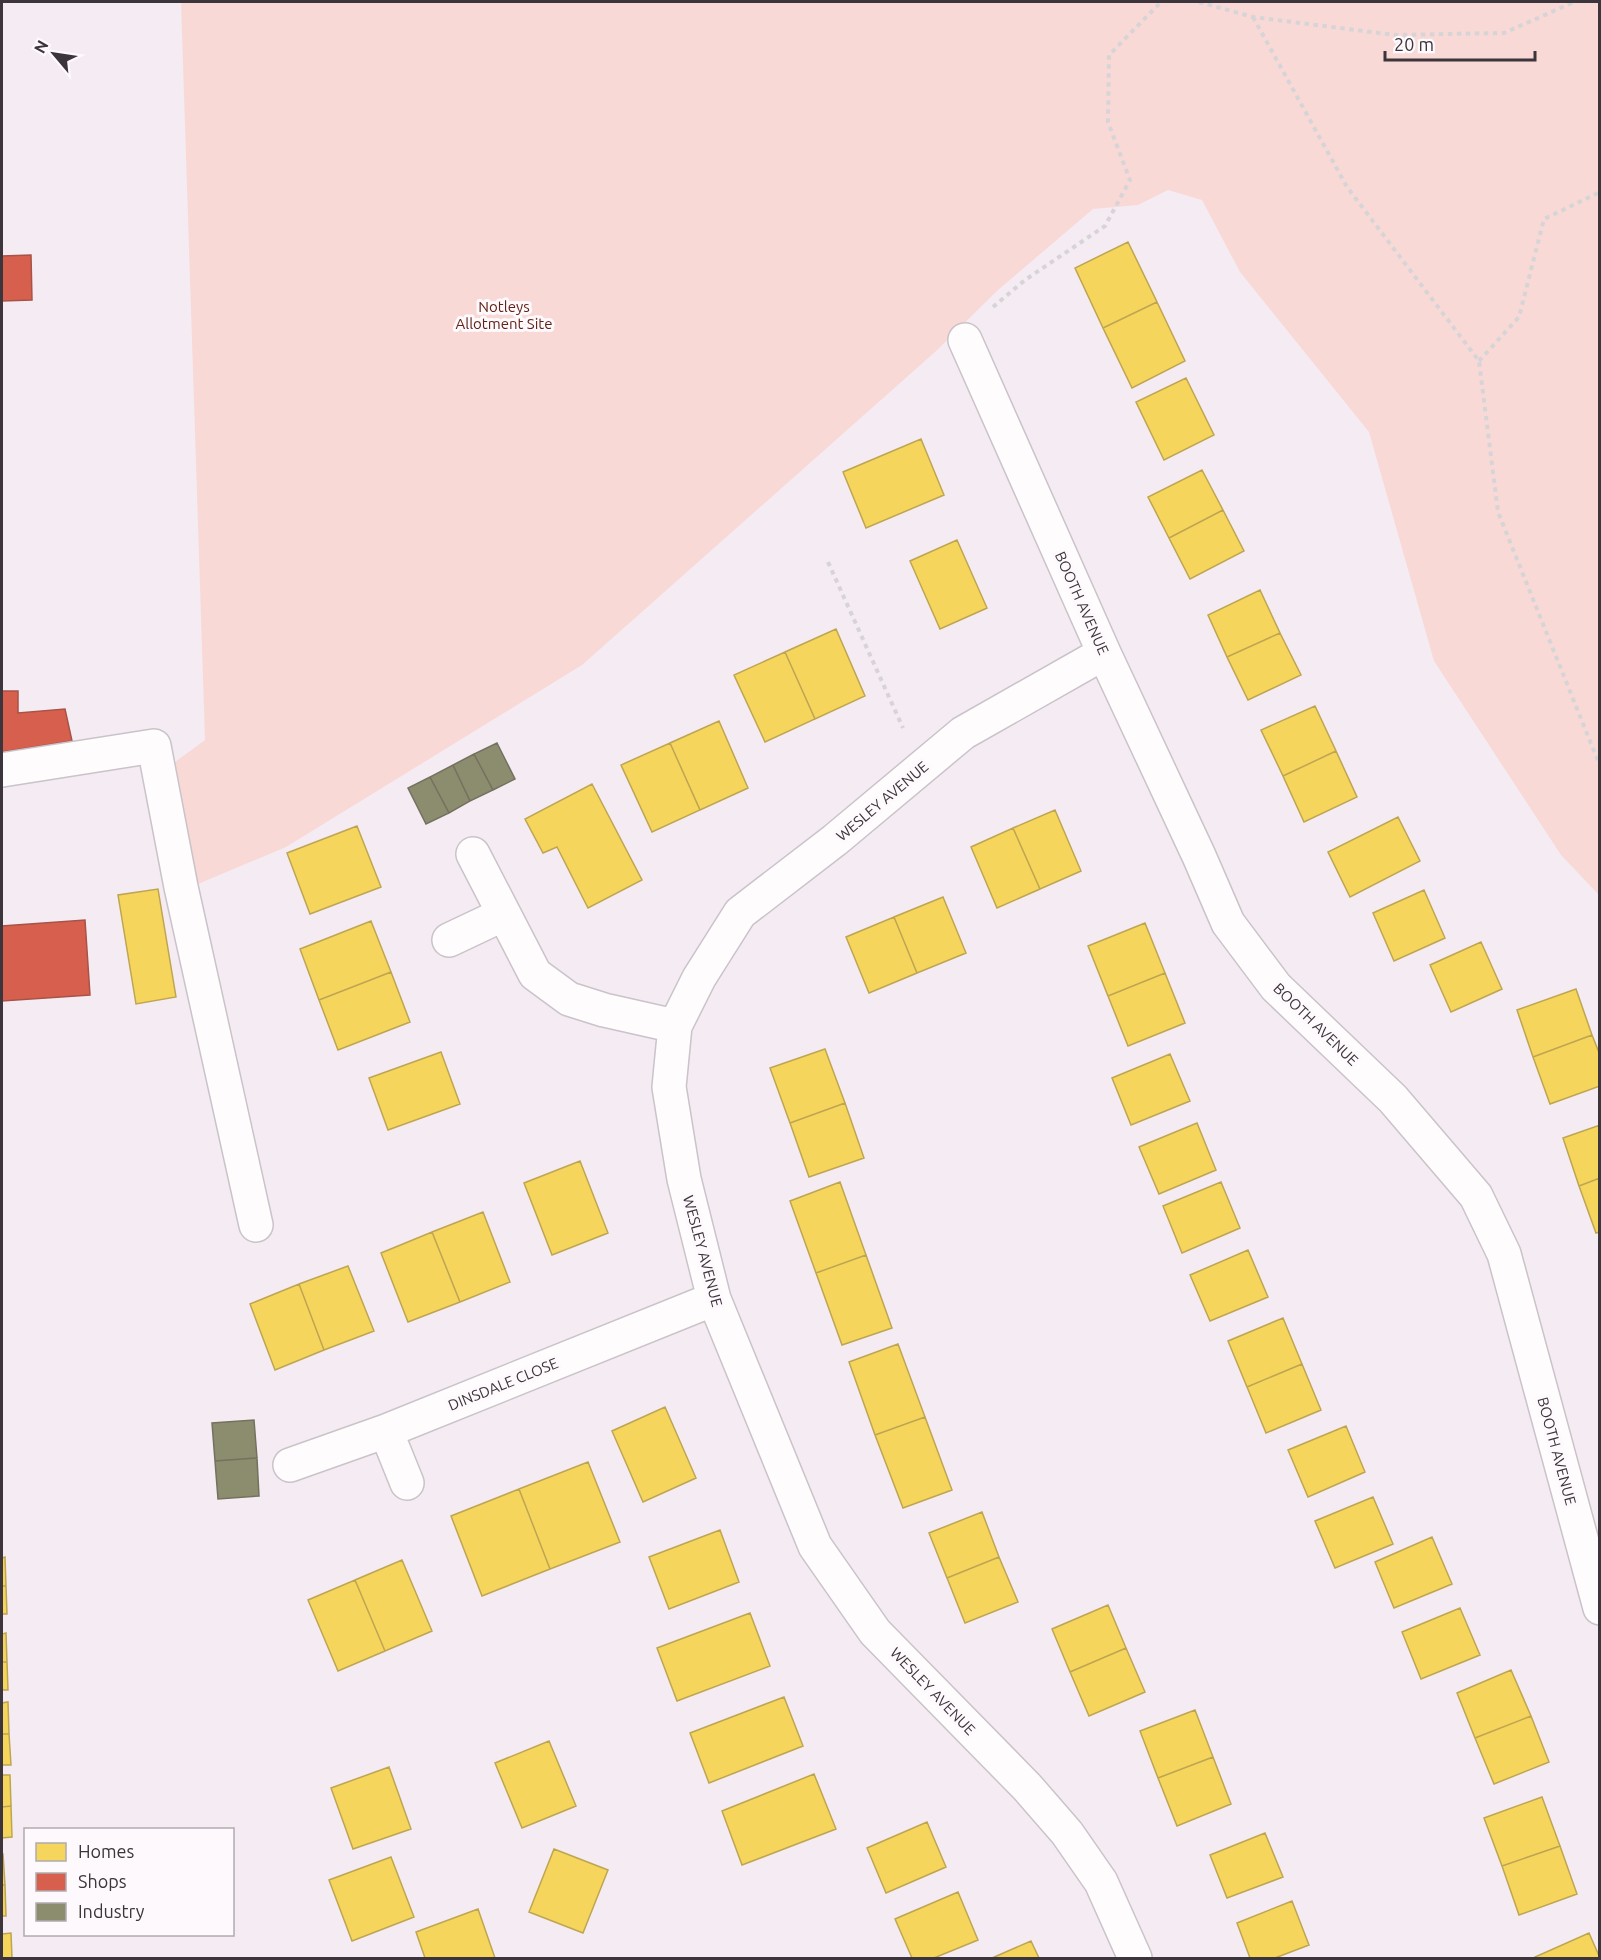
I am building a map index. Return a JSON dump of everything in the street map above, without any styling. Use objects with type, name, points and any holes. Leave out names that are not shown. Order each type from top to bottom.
[{"type":"street","name":"BOOTH AVENUE","points":[[965,340],[1104,653],[1228,922],[1276,987],[1393,1099],[1476,1196],[1504,1254],[1599,1608]]},
{"type":"street","name":"WESLEY AVENUE","points":[[1104,653],[963,733],[835,840],[740,913],[699,978],[675,1026],[669,1087],[684,1179],[714,1299],[815,1546],[875,1632],[1027,1787],[1067,1833],[1101,1882],[1135,1959]]},
{"type":"street","points":[[2,770],[154,746],[181,887],[256,1225]]},
{"type":"street","points":[[473,854],[535,974],[569,999],[604,1010],[675,1026]]},
{"type":"street","points":[[450,940],[504,914]]},
{"type":"street","name":"DINSDALE CLOSE","points":[[290,1465],[386,1431],[714,1299]]},
{"type":"street","points":[[386,1431],[407,1483]]},
{"type":"path","points":[[992,308],[1025,280],[1105,226],[1130,180],[1108,122],[1109,55],[1161,2]]},
{"type":"path","points":[[1199,2],[1253,17],[1395,35],[1504,33],[1574,2]]},
{"type":"path","points":[[1253,17],[1347,187],[1479,362],[1498,512],[1599,766]]},
{"type":"path","points":[[1479,362],[1519,317],[1544,219],[1599,192]]},
{"type":"path","points":[[828,562],[921,768]]},
{"type":"green space","name":"Notleys Allotment Site","points":[[181,2],[1599,2],[1599,895],[1561,855],[1434,661],[1369,432],[1240,272],[1202,200],[1168,190],[1138,205],[1093,209],[998,290],[935,352],[582,665],[286,847],[198,884],[175,762],[205,740]]},
{"type":"building: Homes","points":[[1128,242],[1157,302],[1103,328],[1075,268]]},
{"type":"building: Homes","points":[[1157,302],[1185,361],[1132,388],[1103,328]]},
{"type":"building: Homes","points":[[1186,378],[1214,435],[1164,460],[1136,402]]},
{"type":"building: Homes","points":[[921,439],[944,495],[866,528],[843,472]]},
{"type":"building: Homes","points":[[1202,470],[1223,510],[1169,538],[1148,497]]},
{"type":"building: Homes","points":[[1223,510],[1244,551],[1190,579],[1169,538]]},
{"type":"building: Homes","points":[[957,540],[987,608],[940,629],[910,561]]},
{"type":"building: Homes","points":[[1260,590],[1280,633],[1227,657],[1208,615]]},
{"type":"building: Homes","points":[[836,629],[865,696],[815,719],[785,652]]},
{"type":"building: Homes","points":[[1280,633],[1301,675],[1248,700],[1227,657]]},
{"type":"building: Homes","points":[[785,652],[815,719],[765,742],[734,675]]},
{"type":"building: Homes","points":[[1315,706],[1336,751],[1283,776],[1261,730]]},
{"type":"building: Homes","points":[[719,721],[748,788],[700,810],[670,743]]},
{"type":"building: Homes","points":[[670,743],[700,810],[652,832],[621,765]]},
{"type":"building: Homes","points":[[1336,751],[1357,797],[1304,822],[1283,776]]},
{"type":"building: Homes","points":[[592,784],[642,880],[588,908],[557,847],[543,853],[525,819]]},
{"type":"building: Homes","points":[[1055,810],[1081,871],[1040,889],[1013,828]]},
{"type":"building: Homes","points":[[1398,817],[1420,861],[1350,897],[1328,852]]},
{"type":"building: Homes","points":[[357,826],[381,887],[310,914],[287,853]]},
{"type":"building: Homes","points":[[1013,828],[1040,889],[997,908],[971,847]]},
{"type":"building: Homes","points":[[158,889],[176,997],[136,1004],[118,895]]},
{"type":"building: Homes","points":[[1424,890],[1445,938],[1394,961],[1373,913]]},
{"type":"building: Homes","points":[[943,897],[966,953],[917,973],[894,917]]},
{"type":"building: Homes","points":[[894,917],[917,973],[869,993],[846,937]]},
{"type":"building: Homes","points":[[371,921],[391,972],[319,1000],[300,949]]},
{"type":"building: Homes","points":[[1145,923],[1165,973],[1108,996],[1088,946]]},
{"type":"building: Homes","points":[[1481,942],[1502,989],[1451,1012],[1430,965]]},
{"type":"building: Homes","points":[[391,972],[410,1022],[338,1050],[319,1000]]},
{"type":"building: Homes","points":[[1165,973],[1185,1023],[1128,1046],[1108,996]]},
{"type":"building: Homes","points":[[1576,989],[1592,1035],[1533,1057],[1517,1010]]},
{"type":"building: Homes","points":[[1592,1035],[1600,1055],[1600,1086],[1550,1104],[1533,1057]]},
{"type":"building: Homes","points":[[825,1049],[845,1103],[790,1123],[770,1068]]},
{"type":"building: Homes","points":[[441,1052],[460,1104],[388,1130],[369,1078]]},
{"type":"building: Homes","points":[[1170,1054],[1190,1101],[1131,1125],[1112,1078]]},
{"type":"building: Homes","points":[[845,1103],[864,1158],[809,1177],[790,1123]]},
{"type":"building: Homes","points":[[1197,1123],[1216,1170],[1159,1194],[1139,1147]]},
{"type":"building: Homes","points":[[1600,1125],[1600,1178],[1579,1186],[1563,1138]]},
{"type":"building: Homes","points":[[580,1161],[608,1233],[552,1255],[524,1183]]},
{"type":"building: Homes","points":[[1600,1178],[1600,1232],[1596,1233],[1579,1186]]},
{"type":"building: Homes","points":[[840,1182],[866,1255],[816,1273],[790,1201]]},
{"type":"building: Homes","points":[[1221,1182],[1240,1228],[1182,1253],[1163,1206]]},
{"type":"building: Homes","points":[[483,1212],[510,1282],[460,1302],[432,1232]]},
{"type":"building: Homes","points":[[432,1232],[460,1302],[408,1322],[381,1253]]},
{"type":"building: Homes","points":[[1248,1250],[1268,1297],[1210,1321],[1190,1275]]},
{"type":"building: Homes","points":[[866,1255],[892,1328],[842,1345],[816,1273]]},
{"type":"building: Homes","points":[[348,1266],[374,1331],[324,1350],[299,1284]]},
{"type":"building: Homes","points":[[299,1284],[324,1350],[275,1370],[250,1304]]},
{"type":"building: Homes","points":[[1283,1318],[1302,1364],[1247,1387],[1228,1341]]},
{"type":"building: Homes","points":[[898,1344],[925,1417],[875,1435],[849,1362]]},
{"type":"building: Homes","points":[[1302,1364],[1321,1410],[1266,1433],[1247,1387]]},
{"type":"building: Homes","points":[[665,1407],[696,1478],[643,1502],[612,1431]]},
{"type":"building: Homes","points":[[925,1417],[952,1490],[903,1508],[875,1435]]},
{"type":"building: Homes","points":[[1346,1426],[1365,1472],[1308,1497],[1288,1450]]},
{"type":"building: Homes","points":[[588,1462],[620,1542],[550,1569],[519,1489]]},
{"type":"building: Homes","points":[[519,1489],[550,1569],[482,1596],[451,1516]]},
{"type":"building: Homes","points":[[1373,1497],[1393,1544],[1335,1568],[1315,1521]]},
{"type":"building: Homes","points":[[982,1512],[999,1557],[947,1578],[929,1533]]},
{"type":"building: Homes","points":[[720,1530],[739,1582],[669,1609],[649,1557]]},
{"type":"building: Homes","points":[[1432,1537],[1452,1584],[1394,1608],[1375,1562]]},
{"type":"building: Homes","points":[[5,1557],[6,1586],[2,1586],[2,1558]]},
{"type":"building: Homes","points":[[999,1557],[1018,1602],[965,1623],[947,1578]]},
{"type":"building: Homes","points":[[402,1560],[432,1631],[385,1651],[355,1580]]},
{"type":"building: Homes","points":[[355,1580],[385,1651],[338,1671],[308,1600]]},
{"type":"building: Homes","points":[[2,1586],[6,1586],[7,1614],[2,1614]]},
{"type":"building: Homes","points":[[1108,1605],[1126,1648],[1070,1672],[1052,1629]]},
{"type":"building: Homes","points":[[1460,1608],[1480,1655],[1421,1679],[1402,1632]]},
{"type":"building: Homes","points":[[750,1613],[770,1666],[677,1701],[657,1648]]},
{"type":"building: Homes","points":[[6,1633],[7,1662],[2,1662],[2,1634]]},
{"type":"building: Homes","points":[[1126,1648],[1145,1692],[1089,1716],[1070,1672]]},
{"type":"building: Homes","points":[[2,1662],[7,1662],[8,1690],[2,1690]]},
{"type":"building: Homes","points":[[1511,1670],[1531,1716],[1475,1738],[1457,1693]]},
{"type":"building: Homes","points":[[784,1697],[803,1746],[709,1783],[690,1733]]},
{"type":"building: Homes","points":[[8,1702],[9,1734],[2,1734],[2,1703]]},
{"type":"building: Homes","points":[[1195,1710],[1213,1757],[1158,1778],[1140,1731]]},
{"type":"building: Homes","points":[[1531,1716],[1549,1762],[1494,1784],[1475,1738]]},
{"type":"building: Homes","points":[[2,1734],[9,1734],[11,1765],[2,1765]]},
{"type":"building: Homes","points":[[549,1741],[576,1806],[522,1828],[495,1763]]},
{"type":"building: Homes","points":[[1213,1757],[1231,1804],[1177,1826],[1158,1778]]},
{"type":"building: Homes","points":[[389,1767],[411,1829],[353,1849],[331,1788]]},
{"type":"building: Homes","points":[[814,1774],[836,1829],[742,1865],[722,1811]]},
{"type":"building: Homes","points":[[2,1775],[10,1775],[11,1806],[2,1807]]},
{"type":"building: Homes","points":[[1542,1797],[1560,1846],[1502,1866],[1484,1818]]},
{"type":"building: Homes","points":[[11,1806],[12,1837],[2,1838],[2,1807]]},
{"type":"building: Homes","points":[[927,1822],[946,1867],[886,1893],[867,1848]]},
{"type":"building: Homes","points":[[1265,1833],[1283,1877],[1227,1898],[1210,1855]]},
{"type":"building: Homes","points":[[1560,1846],[1577,1894],[1519,1915],[1502,1866]]},
{"type":"building: Homes","points":[[554,1849],[608,1870],[583,1933],[529,1912]]},
{"type":"building: Homes","points":[[3,1854],[5,1885],[2,1885]]},
{"type":"building: Homes","points":[[391,1857],[414,1917],[352,1941],[329,1880]]},
{"type":"building: Homes","points":[[2,1885],[5,1885],[6,1916],[2,1916]]},
{"type":"building: Homes","points":[[958,1892],[978,1940],[934,1958],[912,1958],[895,1919]]},
{"type":"building: Homes","points":[[1292,1901],[1309,1945],[1275,1958],[1250,1958],[1237,1923]]},
{"type":"building: Homes","points":[[478,1909],[495,1958],[425,1958],[416,1932]]},
{"type":"building: Homes","points":[[11,1933],[12,1958],[2,1958],[2,1934]]},
{"type":"building: Homes","points":[[1589,1933],[1600,1958],[1535,1957]]},
{"type":"building: Homes","points":[[1031,1941],[1039,1958],[992,1958]]},
{"type":"building: Shops","points":[[31,255],[32,300],[2,301],[2,256]]},
{"type":"building: Shops","points":[[2,691],[18,691],[18,713],[65,709],[72,741],[2,752]]},
{"type":"building: Shops","points":[[85,920],[90,995],[2,1001],[2,926]]},
{"type":"building: Industry","points":[[497,743],[515,779],[493,790],[474,754]]},
{"type":"building: Industry","points":[[474,754],[493,790],[470,801],[453,765]]},
{"type":"building: Industry","points":[[453,765],[470,801],[449,813],[430,777]]},
{"type":"building: Industry","points":[[430,777],[449,813],[426,824],[408,788]]},
{"type":"building: Industry","points":[[254,1420],[257,1458],[215,1461],[212,1423]]},
{"type":"building: Industry","points":[[257,1458],[259,1496],[218,1499],[215,1461]]}]
